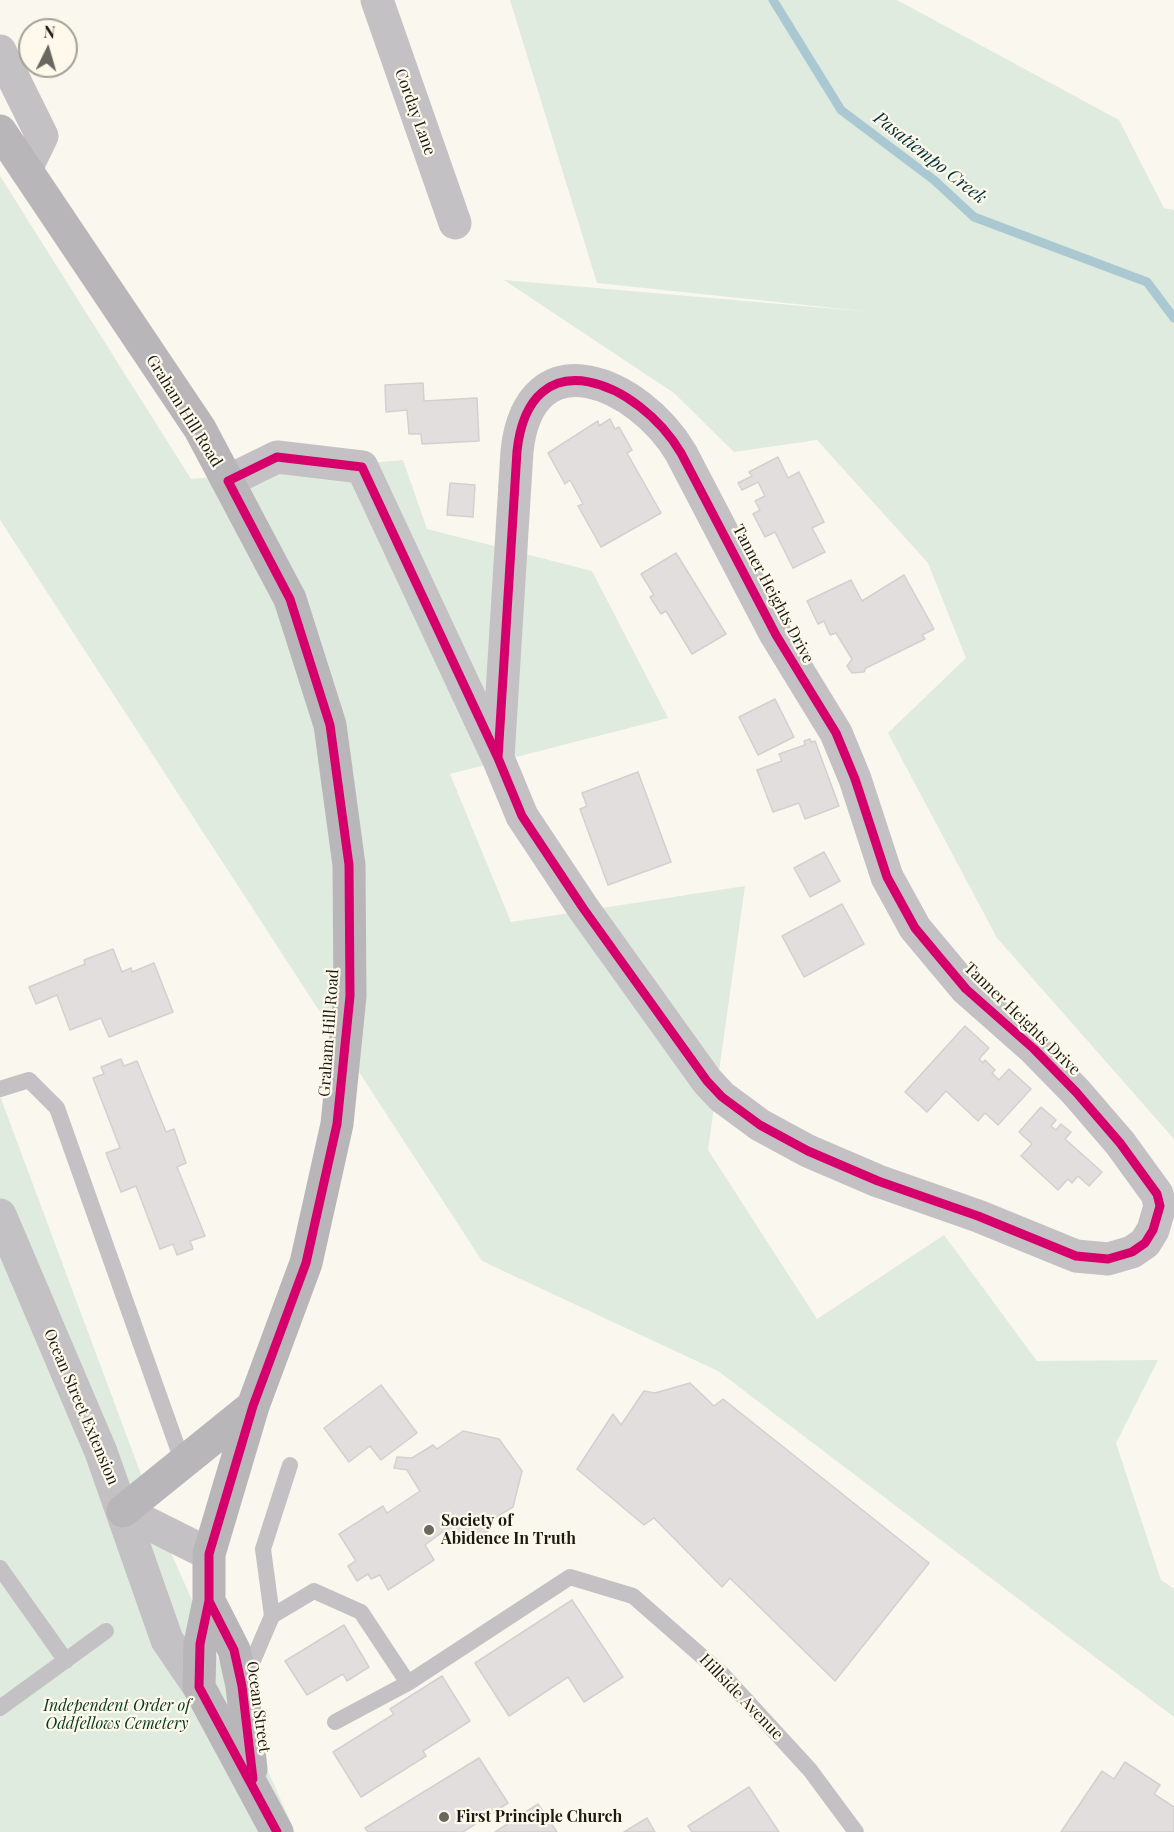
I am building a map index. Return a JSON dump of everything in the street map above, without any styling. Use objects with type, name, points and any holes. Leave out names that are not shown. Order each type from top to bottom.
[{"type":"main road","name":"Graham Hill Road","points":[[0,131],[200,429],[290,599],[330,725],[349,865],[350,996],[337,1124],[306,1263],[253,1406],[209,1554]]},
{"type":"main road","points":[[123,1511],[253,1406]]},
{"type":"main road","name":"Ocean Street","points":[[209,1554],[209,1601],[200,1644],[200,1687],[278,1832]]},
{"type":"main road","name":"Ocean Street","points":[[209,1601],[234,1650],[242,1686],[253,1787]]},
{"type":"street","name":"Corday Lane","points":[[377,0],[455,223]]},
{"type":"street","points":[[0,51],[42,136],[26,169]]},
{"type":"street","name":"Tanner Heights Drive","points":[[228,482],[277,457],[362,467],[498,758],[522,816],[562,878],[694,1065],[722,1096],[783,1139],[843,1166],[1076,1256],[1108,1259],[1132,1252],[1145,1243],[1153,1230],[1160,1206],[1150,1183],[1076,1092],[1034,1049],[980,1002],[915,928],[887,877],[855,779],[836,733],[776,635],[681,453],[665,429],[646,410],[623,393],[597,383],[572,381],[552,385],[531,404],[521,424],[517,451],[498,758]]},
{"type":"street","name":"Ocean Street Extension","points":[[0,1215],[123,1511]]},
{"type":"street","points":[[123,1511],[209,1554]]},
{"type":"street","name":"Ocean Street","points":[[123,1511],[167,1640],[200,1687]]},
{"type":"lane","points":[[0,1089],[29,1080],[57,1108],[183,1463]]},
{"type":"lane","points":[[242,1686],[272,1616],[263,1549],[290,1465]]},
{"type":"lane","points":[[0,1568],[66,1661]]},
{"type":"lane","name":"Hillside Avenue","points":[[408,1683],[570,1577],[633,1596],[722,1674],[810,1770],[855,1832]]},
{"type":"lane","points":[[272,1616],[314,1592],[361,1612],[408,1683],[335,1722]]},
{"type":"lane","points":[[0,1708],[106,1631]]},
{"type":"green space","points":[[510,0],[897,0],[1119,120],[1164,208],[1174,210],[1174,1139],[997,938],[888,733],[966,658],[928,563],[817,440],[734,452],[674,393],[504,280],[872,312],[597,283]]},
{"type":"green space","points":[[0,176],[191,479],[403,460],[427,529],[592,571],[668,718],[450,774],[511,922],[745,886],[708,1150],[817,1319],[944,1235],[1037,1361],[1158,1360],[1116,1443],[1161,1580],[1174,1589],[1174,1717],[718,1371],[482,1261],[0,520]]},
{"type":"green space","name":"Independent Order of Oddfellows Cemetery","points":[[0,1096],[167,1544],[295,1832],[0,1832]]},
{"type":"building","points":[[423,383],[424,401],[477,398],[479,441],[422,444],[421,434],[409,434],[407,410],[386,412],[385,385]]},
{"type":"building","points":[[610,419],[615,429],[619,427],[632,450],[627,453],[661,513],[601,547],[578,506],[583,504],[570,480],[565,484],[548,453],[598,421],[599,426]]},
{"type":"building","points":[[778,457],[788,478],[799,472],[824,522],[812,528],[825,552],[793,568],[775,532],[765,537],[753,514],[760,510],[755,501],[765,496],[758,482],[742,490],[738,483],[752,476],[749,472]]},
{"type":"building","points":[[450,483],[475,485],[473,517],[447,515]]},
{"type":"building","points":[[676,553],[726,634],[692,654],[666,611],[661,614],[650,597],[654,595],[641,574]]},
{"type":"building","points":[[904,575],[934,629],[922,635],[925,639],[866,668],[864,672],[852,673],[847,666],[852,659],[836,633],[830,635],[824,621],[818,624],[807,601],[851,580],[862,601]]},
{"type":"building","points":[[775,699],[794,737],[758,755],[739,717]]},
{"type":"building","points":[[810,739],[811,742],[815,741],[839,806],[805,819],[799,803],[773,812],[757,770],[782,761],[779,754],[805,745],[804,741]]},
{"type":"building","points":[[638,772],[671,862],[608,885],[580,809],[587,806],[582,793]]},
{"type":"building","points":[[824,852],[840,881],[810,897],[794,868]]},
{"type":"building","points":[[842,904],[864,944],[804,977],[782,936]]},
{"type":"building","points":[[113,949],[122,972],[131,968],[132,972],[154,963],[173,1012],[109,1037],[101,1018],[70,1030],[57,995],[36,1004],[29,987],[85,964],[84,960]]},
{"type":"building","points":[[965,1026],[989,1048],[979,1059],[983,1063],[985,1060],[995,1070],[992,1073],[999,1080],[1009,1069],[1031,1089],[998,1125],[985,1113],[978,1121],[946,1091],[927,1112],[905,1092]]},
{"type":"building","points":[[121,1059],[124,1066],[137,1061],[166,1132],[174,1129],[186,1163],[177,1167],[205,1236],[190,1241],[193,1249],[177,1255],[173,1244],[160,1249],[136,1186],[121,1192],[106,1153],[120,1148],[93,1078],[104,1074],[101,1067]]},
{"type":"building","points":[[1041,1107],[1056,1120],[1051,1126],[1056,1130],[1061,1124],[1071,1132],[1065,1139],[1102,1172],[1089,1186],[1078,1176],[1072,1183],[1068,1179],[1058,1190],[1021,1156],[1032,1144],[1019,1132]]},
{"type":"building","points":[[690,1383],[714,1406],[723,1399],[929,1563],[835,1681],[730,1578],[722,1587],[654,1518],[644,1525],[577,1469],[613,1414],[621,1425],[644,1391],[655,1393]]},
{"type":"building","points":[[381,1385],[417,1433],[381,1460],[370,1446],[349,1462],[324,1428]]},
{"type":"building","points":[[463,1431],[499,1439],[522,1471],[513,1507],[483,1525],[488,1531],[473,1540],[446,1536],[444,1531],[425,1545],[434,1560],[388,1590],[380,1575],[371,1579],[368,1574],[357,1581],[348,1566],[356,1561],[339,1534],[383,1506],[387,1513],[420,1491],[407,1470],[394,1468],[397,1457],[412,1458],[433,1445],[437,1449]]},
{"type":"building","points":[[572,1600],[623,1677],[584,1702],[568,1677],[509,1716],[475,1663]]},
{"type":"building","points":[[344,1625],[369,1667],[347,1681],[343,1674],[307,1695],[285,1661]]},
{"type":"building","points":[[442,1676],[470,1721],[423,1751],[426,1756],[361,1797],[333,1752],[394,1714],[390,1709]]},
{"type":"building","points":[[479,1758],[508,1803],[463,1832],[368,1832],[365,1828]]},
{"type":"building","points":[[1125,1762],[1160,1785],[1154,1794],[1174,1807],[1174,1832],[1061,1832],[1102,1771],[1114,1779]]},
{"type":"building","points":[[749,1787],[779,1832],[692,1832],[688,1826]]},
{"type":"building","points":[[538,1804],[557,1832],[495,1832]]},
{"type":"building","points":[[647,1818],[655,1832],[624,1832]]},
{"type":"waterway","name":"Pasatiempo Creek","points":[[773,0],[841,110],[934,180],[974,217],[1147,282],[1174,318]]},
{"type":"cycle path","points":[[277,1832],[199,1687],[200,1644],[209,1601],[209,1554],[253,1406],[306,1263],[337,1124],[350,996],[349,865],[330,725],[290,599],[228,481],[277,457],[362,467],[498,758],[522,816],[583,908],[707,1081],[722,1097],[760,1125],[808,1151],[878,1181],[978,1216],[1076,1256],[1108,1259],[1132,1252],[1145,1243],[1153,1230],[1160,1206],[1157,1194],[1120,1143],[1076,1092],[1034,1049],[966,989],[915,928],[887,877],[855,779],[836,733],[776,635],[681,453],[663,428],[640,407],[615,391],[588,382],[564,382],[542,392],[526,415],[517,451],[498,758]]},
{"type":"cycle path","points":[[209,1601],[234,1650],[242,1686],[253,1779]]},
{"type":"place","name":"Society of Abidence In Truth","points":[[429,1530]]},
{"type":"place","name":"First Principle Church","points":[[444,1817]]}]
